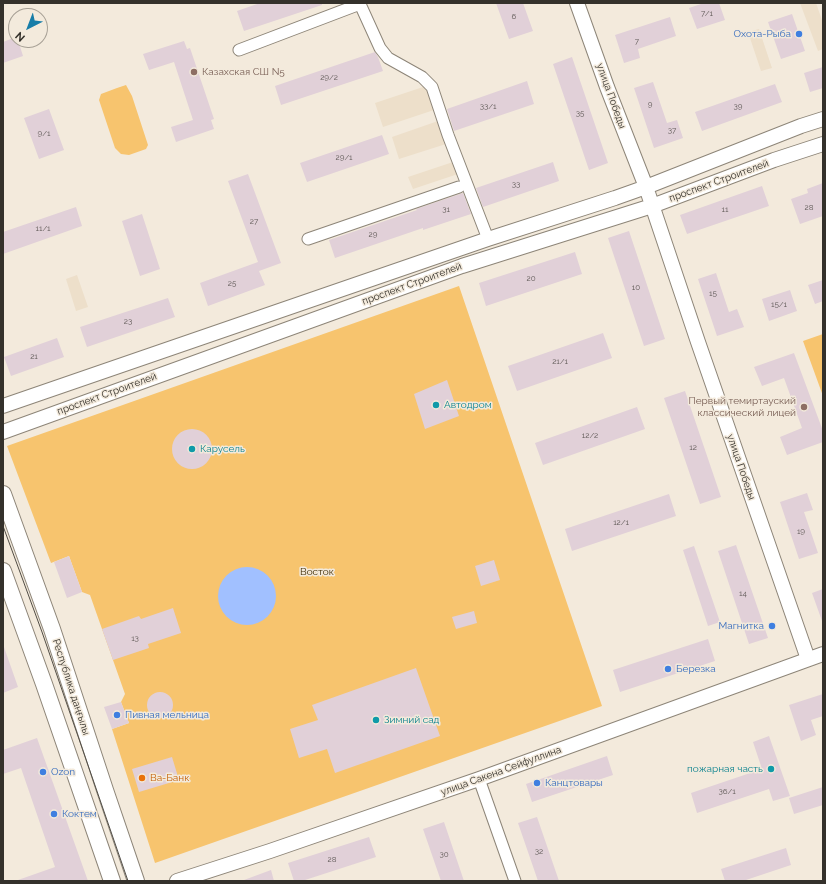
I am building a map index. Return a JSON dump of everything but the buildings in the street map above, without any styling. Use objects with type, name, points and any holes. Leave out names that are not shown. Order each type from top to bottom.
[{"type":"main road","name":"Республика даңғылы","points":[[3,494],[52,629],[136,881]]},
{"type":"main road","points":[[3,571],[112,881]]},
{"type":"street","name":"улица Победы","points":[[577,3],[606,88],[646,187],[757,515],[808,659]]},
{"type":"street","points":[[239,50],[360,4],[380,48],[388,58],[422,77],[432,87],[448,135],[488,239]]},
{"type":"street","name":"проспект Строителей","points":[[3,406],[488,239],[615,198],[801,126],[823,119]]},
{"type":"street","name":"проспект Строителей","points":[[3,432],[462,266],[652,206],[774,160],[823,144]]},
{"type":"street","points":[[308,239],[459,187]]},
{"type":"street","name":"улица Сакена Сейфуллина","points":[[177,881],[270,851],[479,779],[823,654]]},
{"type":"street","points":[[479,779],[515,881]]},
{"type":"shaded area","points":[[800,3],[816,3],[823,23],[823,49],[818,51]]},
{"type":"shaded area","points":[[759,29],[772,68],[761,71],[748,32]]},
{"type":"shaded area","points":[[429,85],[437,109],[383,127],[375,103]]},
{"type":"shaded area","points":[[438,121],[446,144],[399,159],[392,137]]},
{"type":"shaded area","points":[[456,161],[461,173],[413,189],[408,177]]},
{"type":"shaded area","points":[[77,275],[88,307],[76,311],[66,279]]},
{"type":"green space","points":[[126,85],[132,96],[148,145],[146,149],[129,155],[121,154],[115,148],[99,100],[101,94]]},
{"type":"green space","name":"Восток","points":[[459,286],[602,706],[155,863],[112,729],[129,723],[121,702],[125,694],[90,595],[82,592],[69,556],[51,563],[7,446]]},
{"type":"green space","points":[[823,334],[823,396],[803,341]]},
{"type":"water","points":[[247,567],[263,572],[271,580],[276,596],[271,612],[263,620],[247,625],[231,620],[223,612],[218,596],[223,580],[231,572]]},
{"type":"tram line","points":[[3,526],[42,632],[128,881]]},
{"type":"place","name":"Охота-Рыба","points":[[799,34]]},
{"type":"place","name":"Казахская СШ N5","points":[[194,72]]},
{"type":"place","name":"Автодром","points":[[436,405]]},
{"type":"place","name":"Первый темиртауский классический лицей","points":[[804,407]]},
{"type":"place","name":"Карусель","points":[[192,449]]},
{"type":"place","name":"Магнитка","points":[[772,626]]},
{"type":"place","name":"Березка","points":[[668,669]]},
{"type":"place","name":"Пивная мельница","points":[[117,715]]},
{"type":"place","name":"Зимний сад","points":[[376,720]]},
{"type":"place","name":"пожарная часть","points":[[771,769]]},
{"type":"place","name":"Ozon","points":[[43,772]]},
{"type":"place","name":"Ва-Банк","points":[[142,778]]},
{"type":"place","name":"Канцтовары","points":[[537,783]]},
{"type":"place","name":"Коктем","points":[[54,814]]}]
